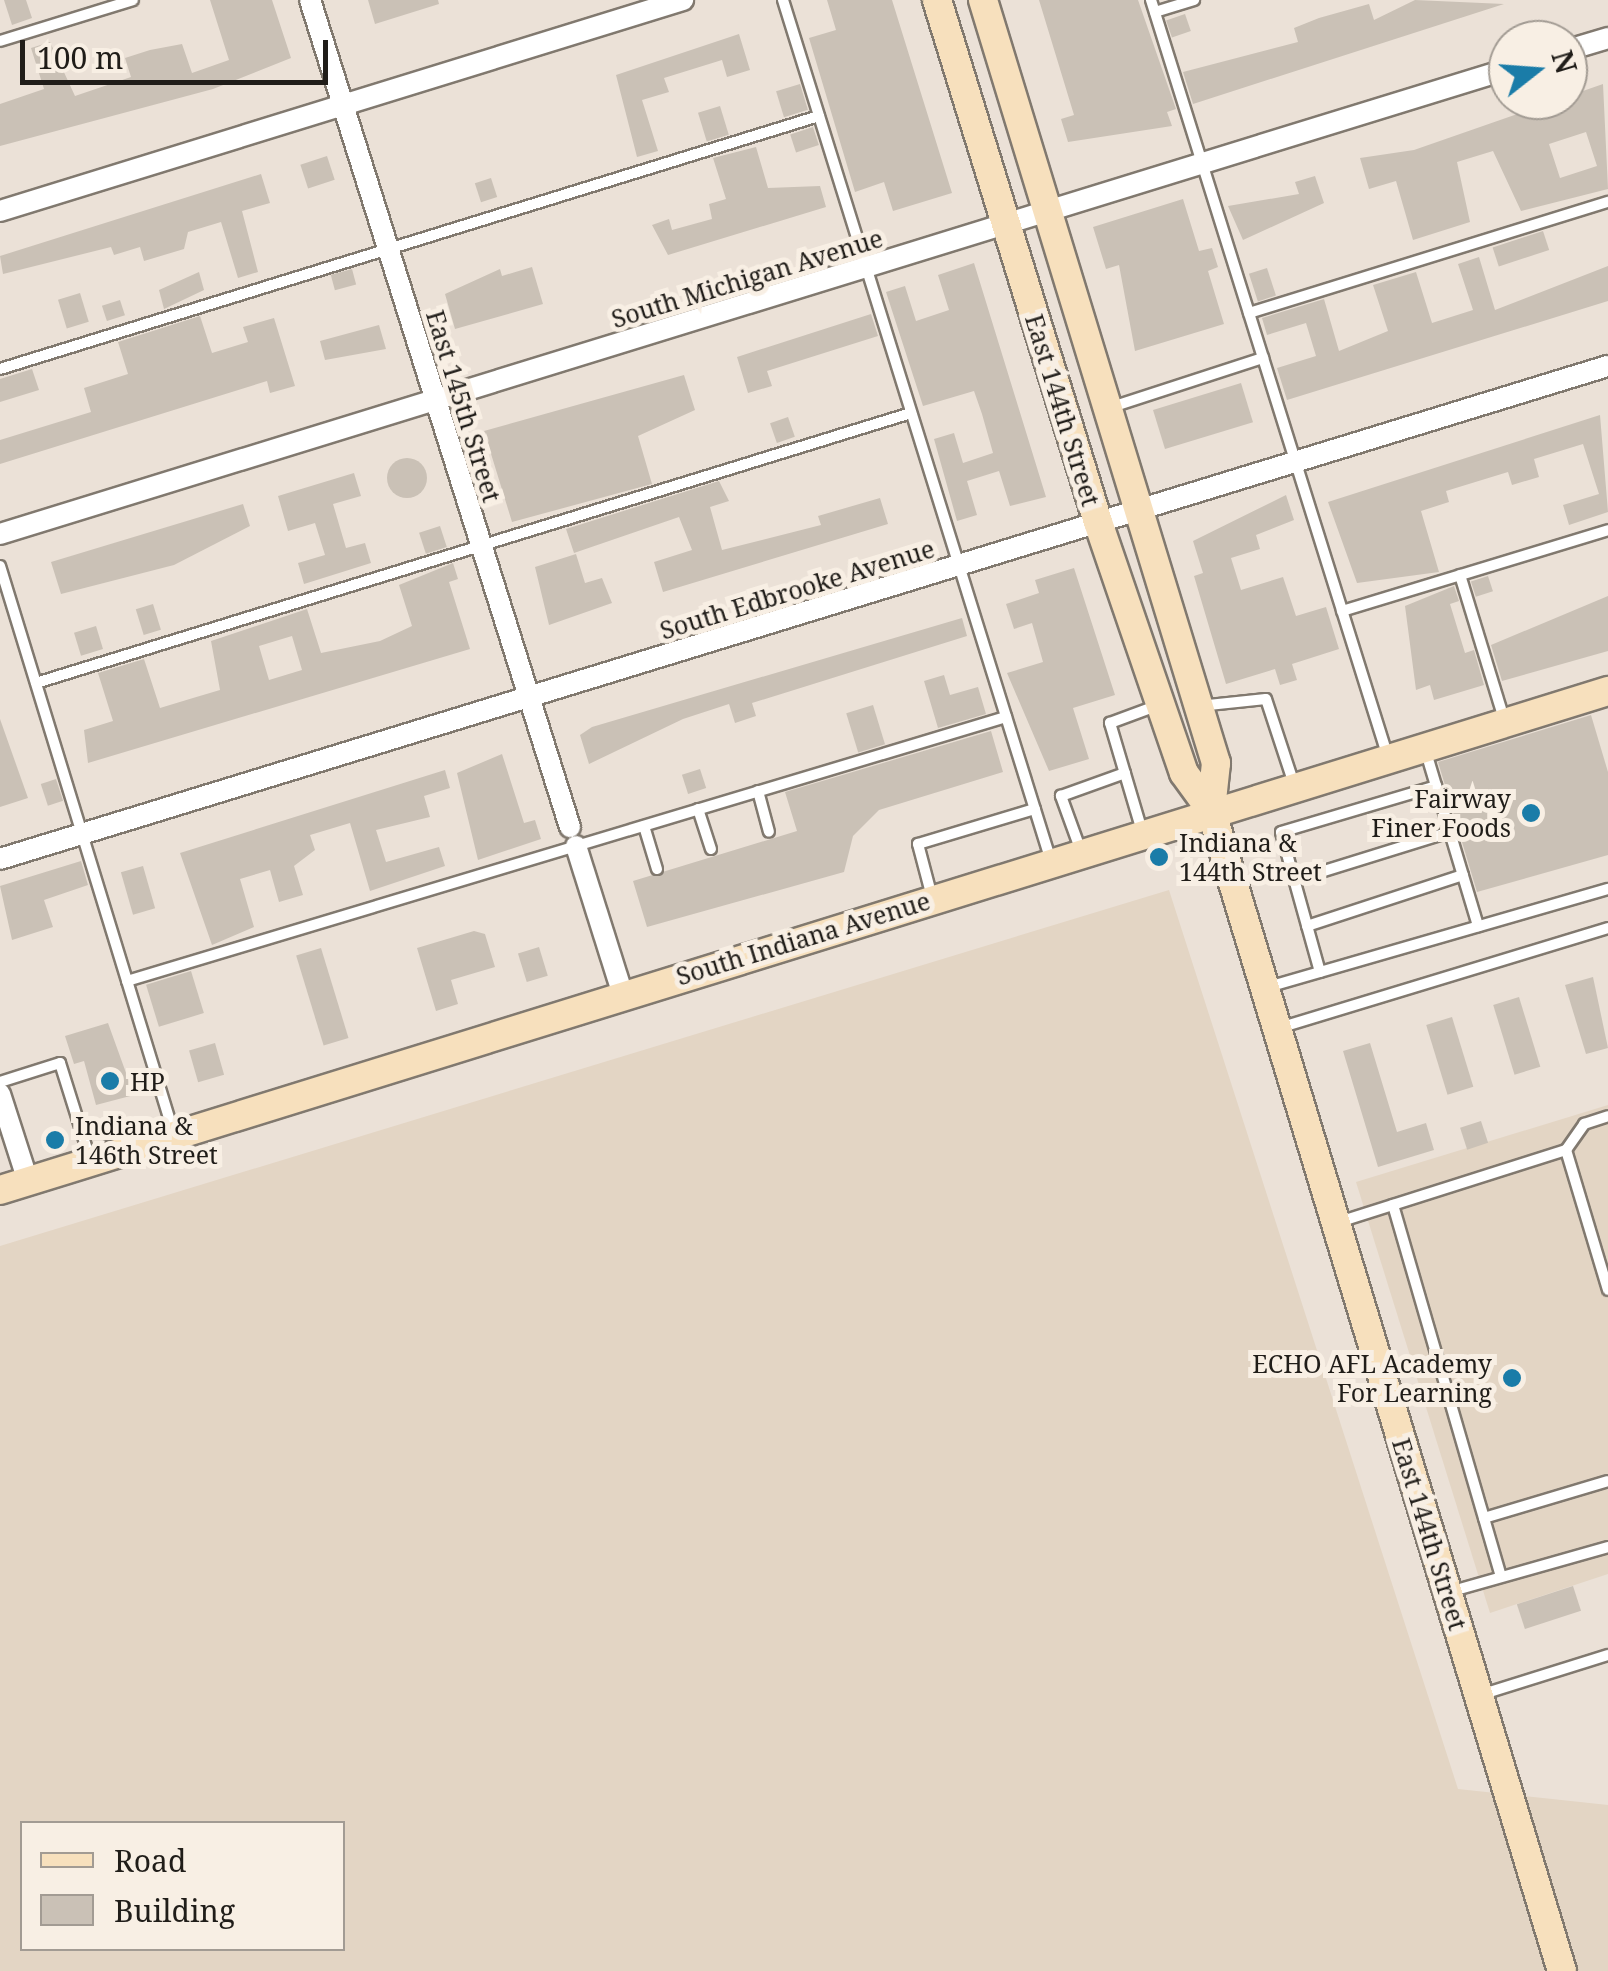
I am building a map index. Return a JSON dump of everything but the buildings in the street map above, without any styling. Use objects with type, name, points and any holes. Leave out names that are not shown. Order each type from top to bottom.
[{"type":"street","name":"East 145th Street","points":[[310,0],[623,995]]},
{"type":"street","points":[[0,211],[683,0]]},
{"type":"street","name":"East 144th Street","points":[[937,0],[1098,522],[1184,773],[1211,810],[1562,1971]]},
{"type":"street","name":"East 144th Street","points":[[982,0],[1142,509],[1216,763],[1211,810]]},
{"type":"street","name":"South Michigan Avenue","points":[[0,534],[1488,75]]},
{"type":"street","name":"South Edbrooke Avenue","points":[[0,859],[1608,366]]},
{"type":"street","name":"South Indiana Avenue","points":[[0,1190],[1211,810],[1608,691]]},
{"type":"street","points":[[0,1094],[28,1182]]},
{"type":"lane","points":[[0,41],[133,0]]},
{"type":"lane","points":[[783,0],[1051,861]]},
{"type":"lane","points":[[1194,0],[1153,6],[1388,757]]},
{"type":"lane","points":[[0,369],[819,116]]},
{"type":"lane","points":[[1249,313],[1608,202]]},
{"type":"lane","points":[[1110,407],[1263,358]]},
{"type":"lane","points":[[36,683],[912,413]]},
{"type":"lane","points":[[1342,611],[1608,530]]},
{"type":"lane","points":[[0,566],[175,1135]]},
{"type":"lane","points":[[1460,575],[1505,722]]},
{"type":"lane","points":[[1198,706],[1266,699],[1294,785]]},
{"type":"lane","points":[[1142,832],[1110,722],[1162,704]]},
{"type":"lane","points":[[127,982],[573,837],[644,826],[1006,717]]},
{"type":"lane","points":[[1424,746],[1478,926]]},
{"type":"lane","points":[[1080,851],[1061,796],[1125,773]]},
{"type":"lane","points":[[1320,972],[1281,832],[1436,786]]},
{"type":"lane","points":[[758,792],[769,832]]},
{"type":"lane","points":[[932,898],[918,844],[1035,809]]},
{"type":"lane","points":[[698,810],[711,849]]},
{"type":"lane","points":[[644,826],[657,869]]},
{"type":"lane","points":[[1294,880],[1450,832]]},
{"type":"lane","points":[[1307,926],[1463,875]]},
{"type":"lane","points":[[1264,988],[1608,889]]},
{"type":"lane","points":[[1277,1029],[1608,928]]},
{"type":"lane","points":[[0,1082],[60,1063],[90,1162]]},
{"type":"lane","points":[[1336,1224],[1566,1150],[1584,1124],[1608,1116]]},
{"type":"lane","points":[[1566,1150],[1608,1290]]},
{"type":"lane","points":[[1393,1205],[1501,1576]]},
{"type":"lane","points":[[1484,1518],[1608,1481]]},
{"type":"lane","points":[[1448,1592],[1608,1548]]},
{"type":"lane","points":[[1479,1696],[1608,1655]]},
{"type":"shaded area","points":[[1169,890],[1458,1789],[1608,1805],[1608,1971],[0,1971],[0,1246]]},
{"type":"shaded area","name":"ECHO AFL Academy For Learning","points":[[1608,1105],[1608,1574],[1490,1613],[1356,1182]]},
{"type":"place","name":"Fairway Finer Foods","points":[[1531,813]]},
{"type":"place","name":"Indiana & 144th Street","points":[[1159,857]]},
{"type":"place","name":"HP","points":[[110,1081]]},
{"type":"place","name":"Indiana & 146th Street","points":[[55,1140]]},
{"type":"place","name":"ECHO AFL Academy For Learning","points":[[1512,1378]]}]
